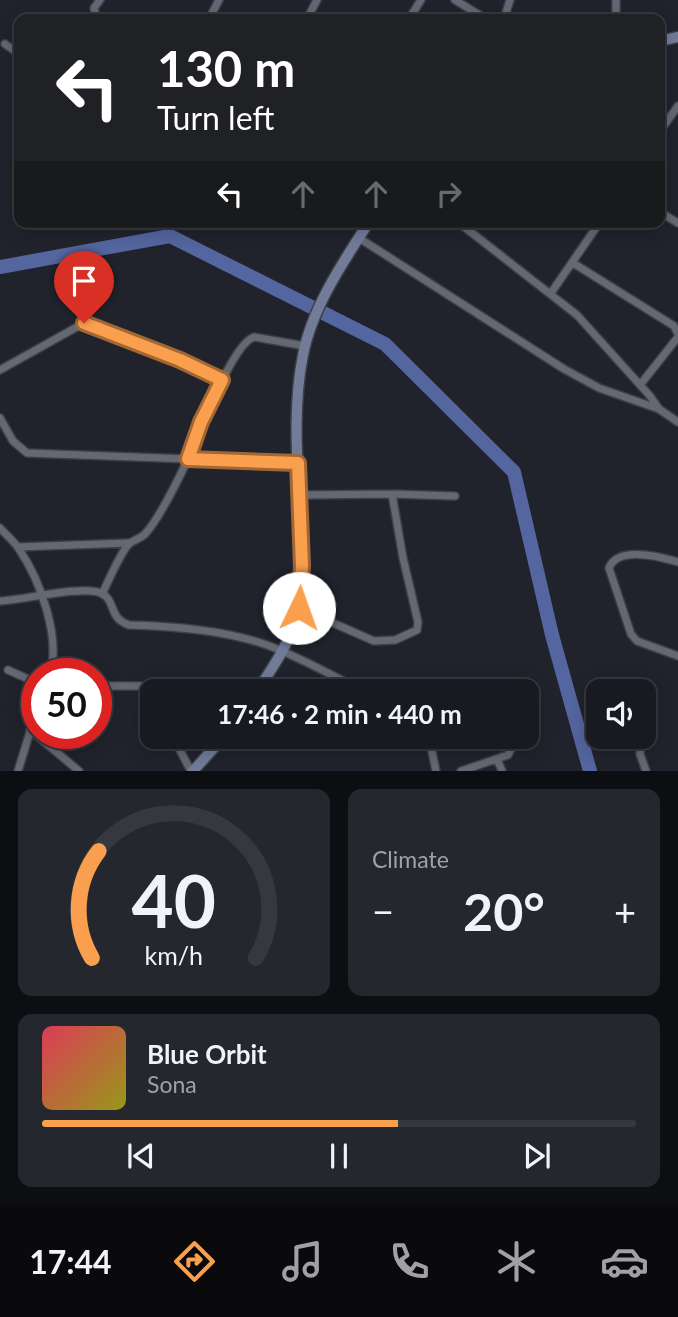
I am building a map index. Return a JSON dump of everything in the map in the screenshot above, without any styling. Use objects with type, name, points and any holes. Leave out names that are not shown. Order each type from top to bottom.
[{"type":"main road","points":[[265,679],[283,652],[299,608],[302,566],[298,463],[299,385],[305,346],[318,311],[365,228]]},
{"type":"main road","points":[[192,771],[212,749]]},
{"type":"street","points":[[455,0],[478,14]]},
{"type":"street","points":[[5,44],[14,50]]},
{"type":"street","points":[[665,124],[678,106]]},
{"type":"street","points":[[466,228],[551,293],[584,322],[659,409]]},
{"type":"street","points":[[551,293],[596,228]]},
{"type":"street","points":[[359,238],[564,369],[599,388],[659,409],[678,422]]},
{"type":"street","points":[[573,263],[674,326],[678,335],[640,385]]},
{"type":"street","points":[[0,370],[84,323],[180,360],[222,380]]},
{"type":"street","points":[[18,548],[128,543],[140,538],[150,527],[188,459],[201,422],[246,340],[250,338],[305,346]]},
{"type":"street","points":[[0,418],[13,441],[27,453],[298,463]]},
{"type":"street","points":[[299,608],[374,641],[395,640],[417,629],[418,622],[392,494]]},
{"type":"street","points":[[300,495],[456,496]]},
{"type":"street","points":[[0,528],[18,548],[41,596],[54,639],[53,658]]},
{"type":"street","points":[[102,594],[128,543]]},
{"type":"street","points":[[678,562],[652,554],[640,554],[618,558],[611,562],[610,568],[631,634],[637,640],[678,656]]},
{"type":"street","points":[[0,601],[74,592],[97,592],[109,600],[115,616],[129,625],[154,625],[214,633],[260,643],[339,679]]},
{"type":"street","points":[[8,670],[21,676]]},
{"type":"street","points":[[112,685],[140,686]]},
{"type":"street","points":[[18,771],[24,749]]},
{"type":"street","points":[[53,749],[79,771]]},
{"type":"street","points":[[180,749],[192,771]]},
{"type":"street","points":[[426,771],[435,768],[431,749]]},
{"type":"street","points":[[461,771],[497,759],[511,752],[511,749]]},
{"type":"street","points":[[640,749],[646,771]]},
{"type":"street","points":[[497,759],[502,771]]},
{"type":"waterway","points":[[0,267],[170,236],[385,344],[514,472],[552,635],[590,771]]},
{"type":"route","points":[[84,323],[180,360],[222,380],[201,422],[188,459],[298,463],[302,566],[299,608]]}]
